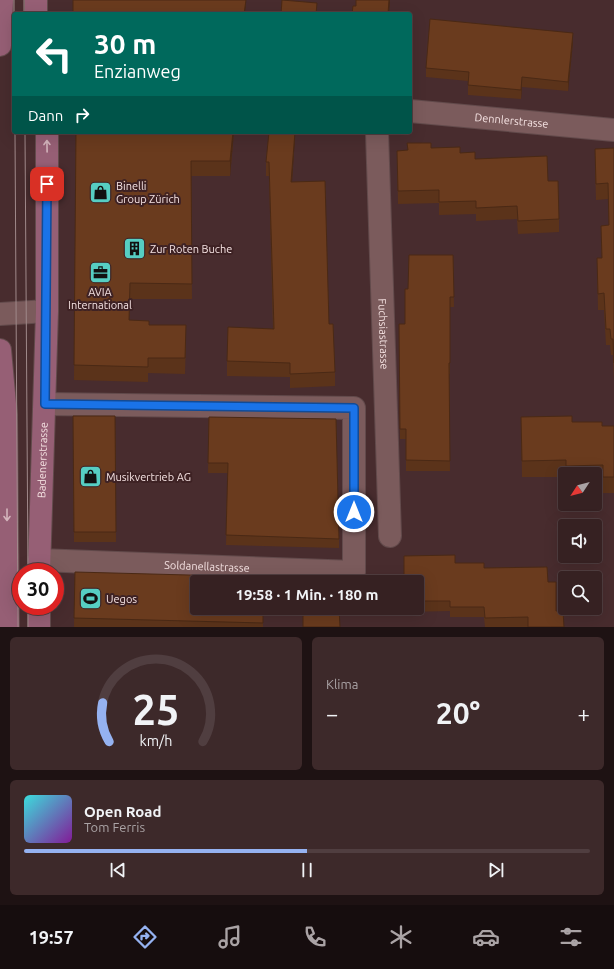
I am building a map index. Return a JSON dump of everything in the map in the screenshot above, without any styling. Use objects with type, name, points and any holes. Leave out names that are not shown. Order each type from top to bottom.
[{"type":"street","points":[[0,45],[2,0]]},
{"type":"street","points":[[36,0],[36,12]]},
{"type":"street","name":"Dennlerstrasse","points":[[412,111],[614,130]]},
{"type":"street","name":"Badenerstrasse","points":[[39,563],[47,311],[47,134]]},
{"type":"street","name":"Fuchsiastrasse","points":[[377,134],[390,536]]},
{"type":"street","points":[[0,314],[47,311]]},
{"type":"street","points":[[0,350],[6,415],[8,627]]},
{"type":"street","name":"Soldanellastrasse","points":[[45,404],[354,408],[354,572],[64,566]]},
{"type":"street","points":[[39,615],[39,627]]},
{"type":"building","points":[[73,0],[246,0],[244,12],[73,12]]},
{"type":"building","points":[[282,0],[317,3],[316,12],[281,12]]},
{"type":"building","points":[[356,0],[389,0],[388,12],[352,12],[353,6],[356,6]]},
{"type":"building","points":[[430,19],[573,33],[568,82],[522,77],[521,90],[468,85],[469,72],[426,68]]},
{"type":"building","name":"Zur Roten Buche","points":[[76,134],[233,134],[230,161],[191,161],[192,284],[130,283],[129,320],[149,321],[149,325],[186,325],[185,358],[148,358],[148,367],[74,365]]},
{"type":"building","points":[[269,134],[295,134],[291,182],[325,181],[329,324],[333,324],[335,372],[290,374],[290,363],[227,361],[228,327],[274,329],[269,162],[266,162]]},
{"type":"building","points":[[407,143],[431,143],[431,148],[460,147],[460,153],[475,152],[475,159],[547,156],[548,181],[558,181],[559,219],[518,221],[517,206],[476,208],[476,201],[439,202],[439,190],[398,191],[397,151],[408,150]]},
{"type":"building","points":[[614,148],[614,363],[613,339],[611,339],[610,329],[606,329],[604,293],[598,294],[597,258],[602,258],[601,226],[609,225],[608,183],[596,184],[595,149]]},
{"type":"building","points":[[409,255],[453,255],[454,297],[450,297],[449,363],[450,461],[406,460],[406,429],[400,429],[399,324],[405,324],[405,289],[408,289]]},
{"type":"building","points":[[73,416],[115,416],[116,532],[74,532]]},
{"type":"building","points":[[572,416],[572,422],[602,422],[602,426],[614,426],[614,477],[603,477],[603,465],[566,466],[566,460],[522,461],[521,417]]},
{"type":"building","points":[[209,417],[336,419],[339,539],[226,535],[228,463],[208,463]]},
{"type":"building","points":[[455,555],[455,563],[484,563],[484,568],[547,567],[548,582],[556,582],[556,611],[558,611],[558,615],[563,615],[564,627],[528,627],[528,617],[485,618],[484,607],[450,607],[450,601],[424,601],[424,575],[404,575],[404,556]]},
{"type":"building","points":[[75,572],[190,575],[190,615],[263,615],[263,623],[74,618]]},
{"type":"building","points":[[303,615],[339,615],[340,627],[303,627]]},
{"type":"tram line","points":[[14,0],[14,12]]},
{"type":"tram line","points":[[24,0],[24,12]]},
{"type":"tram line","points":[[15,134],[18,627]]},
{"type":"tram line","points":[[25,134],[28,563]]},
{"type":"tram line","points":[[28,615],[28,627]]},
{"type":"place","name":"Binelli Group Zürich","points":[[100,192]]},
{"type":"place","name":"Zur Roten Buche","points":[[134,249]]},
{"type":"place","name":"AVIA International","points":[[100,272]]},
{"type":"place","name":"Musikvertrieb AG","points":[[90,477]]},
{"type":"place","name":"Uegos","points":[[90,599]]},
{"type":"route","points":[[47,184],[45,404],[354,408],[354,512]]}]
